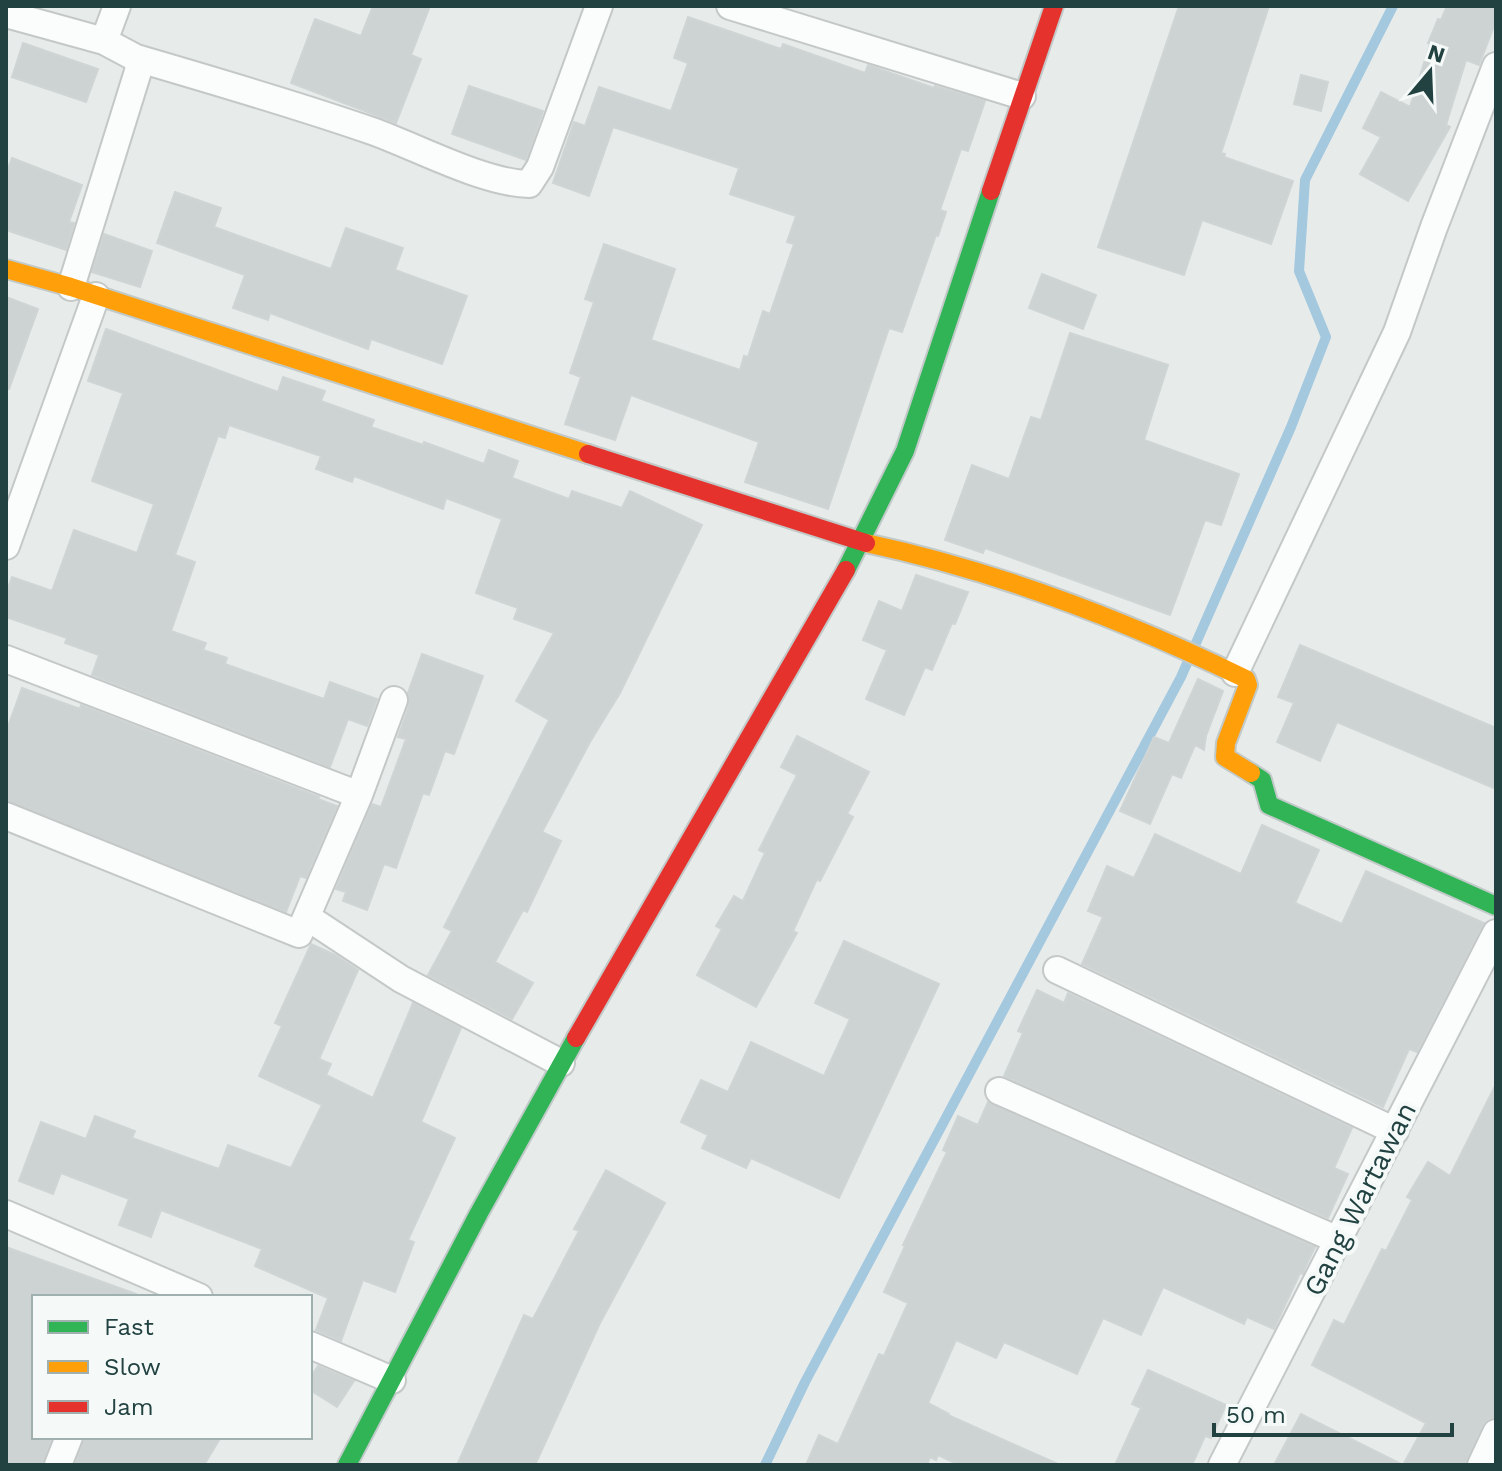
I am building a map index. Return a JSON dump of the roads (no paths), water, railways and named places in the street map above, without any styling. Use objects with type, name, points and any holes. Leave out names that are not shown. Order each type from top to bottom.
[{"type":"street","points":[[104,41],[117,6]]},
{"type":"street","points":[[6,14],[104,41],[136,58],[372,131],[492,179],[529,184],[540,167],[599,6]]},
{"type":"street","points":[[730,6],[1022,96]]},
{"type":"street","points":[[347,1465],[561,1063],[862,542],[905,451],[923,402],[1054,6]]},
{"type":"street","points":[[71,287],[138,72],[136,58]]},
{"type":"street","points":[[1235,673],[1392,346],[1496,66]]},
{"type":"street","points":[[6,269],[71,287],[862,542],[927,556],[1164,639],[1246,679],[1248,685],[1226,743],[1225,757],[1262,780],[1269,805],[1496,906]]},
{"type":"street","points":[[6,546],[96,296]]},
{"type":"street","points":[[6,659],[359,795]]},
{"type":"street","points":[[6,816],[299,934],[359,795],[394,700]]},
{"type":"street","points":[[307,917],[401,979],[561,1063]]},
{"type":"street","name":"Gang Wartawan","points":[[1222,1465],[1494,945]]},
{"type":"street","points":[[1057,970],[1395,1131]]},
{"type":"street","points":[[999,1091],[1338,1240]]},
{"type":"street","points":[[6,1214],[194,1295]]},
{"type":"street","points":[[312,1346],[392,1380]]},
{"type":"street","points":[[1481,1465],[1496,1433]]},
{"type":"street","points":[[58,1465],[68,1439]]},
{"type":"waterway","points":[[765,1465],[805,1382],[1181,677],[1291,427],[1326,337],[1299,271],[1305,180],[1393,6]]}]
